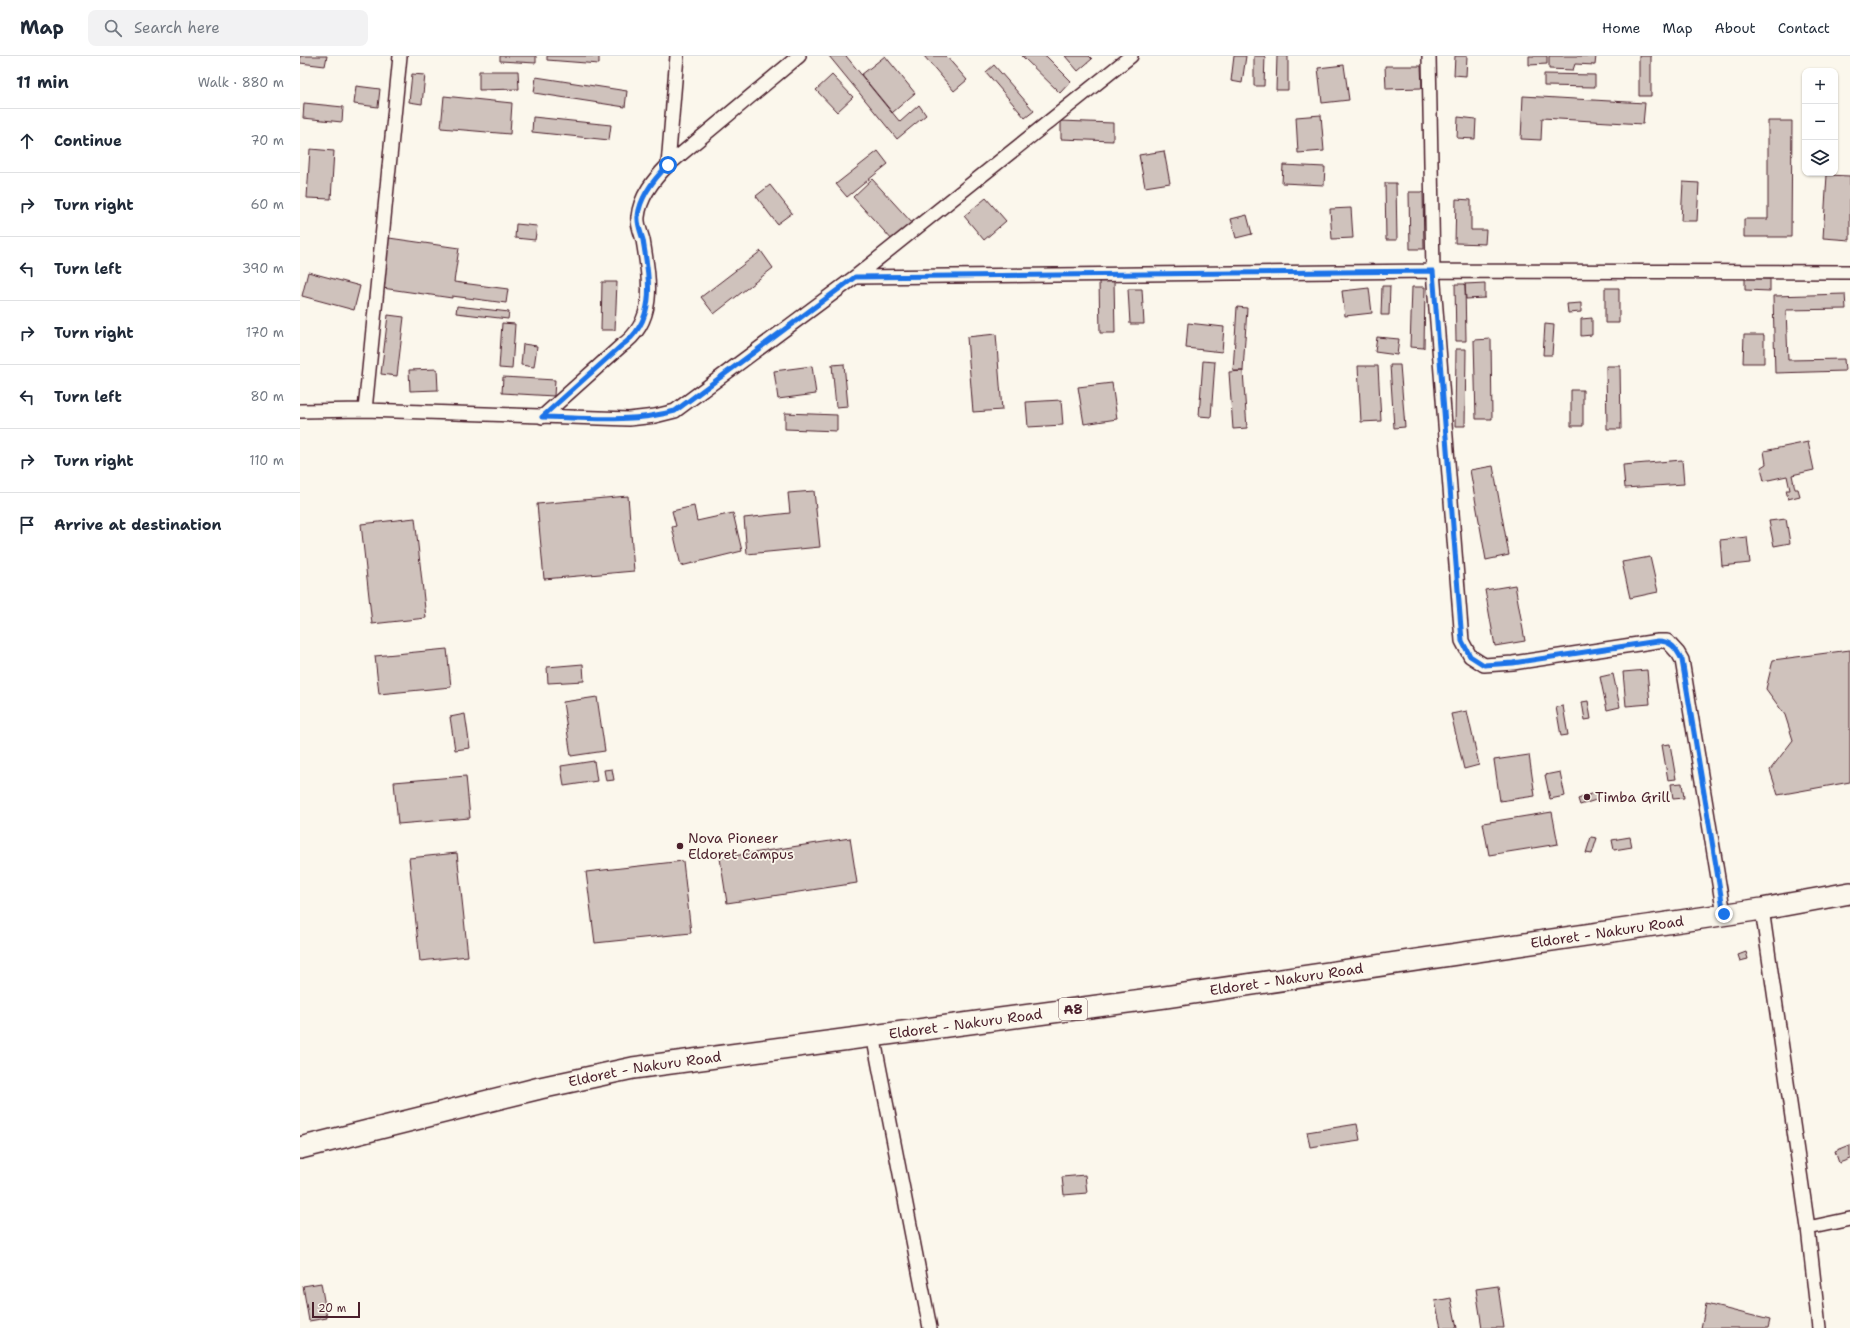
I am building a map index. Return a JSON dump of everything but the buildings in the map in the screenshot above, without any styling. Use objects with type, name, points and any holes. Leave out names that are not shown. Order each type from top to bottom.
[{"type":"highway","name":"Eldoret - Nakuru Road","points":[[300,1148],[540,1088],[633,1068],[1165,996],[1724,914],[1850,893]]},
{"type":"street","points":[[365,410],[400,56]]},
{"type":"street","points":[[668,165],[677,56]]},
{"type":"street","points":[[542,417],[621,346],[633,338],[646,316],[649,295],[647,266],[638,217],[652,182],[668,165],[799,56]]},
{"type":"street","points":[[300,411],[365,410],[629,419],[655,416],[675,411],[855,277],[1131,56]]},
{"type":"street","points":[[1428,56],[1433,271],[1462,641],[1470,656],[1484,665],[1513,663],[1658,641],[1667,641],[1674,647],[1682,660],[1724,914]]},
{"type":"street","points":[[855,277],[1433,271],[1850,272]]},
{"type":"street","points":[[1762,908],[1808,1228],[1819,1328]]},
{"type":"street","points":[[873,1035],[930,1328]]},
{"type":"street","points":[[1808,1228],[1850,1219]]},
{"type":"place","name":"Timba Grill","points":[[1587,797]]},
{"type":"place","name":"Nova Pioneer Eldoret Campus","points":[[680,846]]},
{"type":"route","points":[[668,165],[652,182],[641,206],[638,217],[647,266],[649,295],[646,316],[633,338],[621,346],[542,417],[629,419],[655,416],[675,411],[696,397],[855,277],[1433,271],[1462,641],[1470,656],[1484,665],[1513,663],[1658,641],[1667,641],[1674,647],[1682,660],[1724,914]]}]
